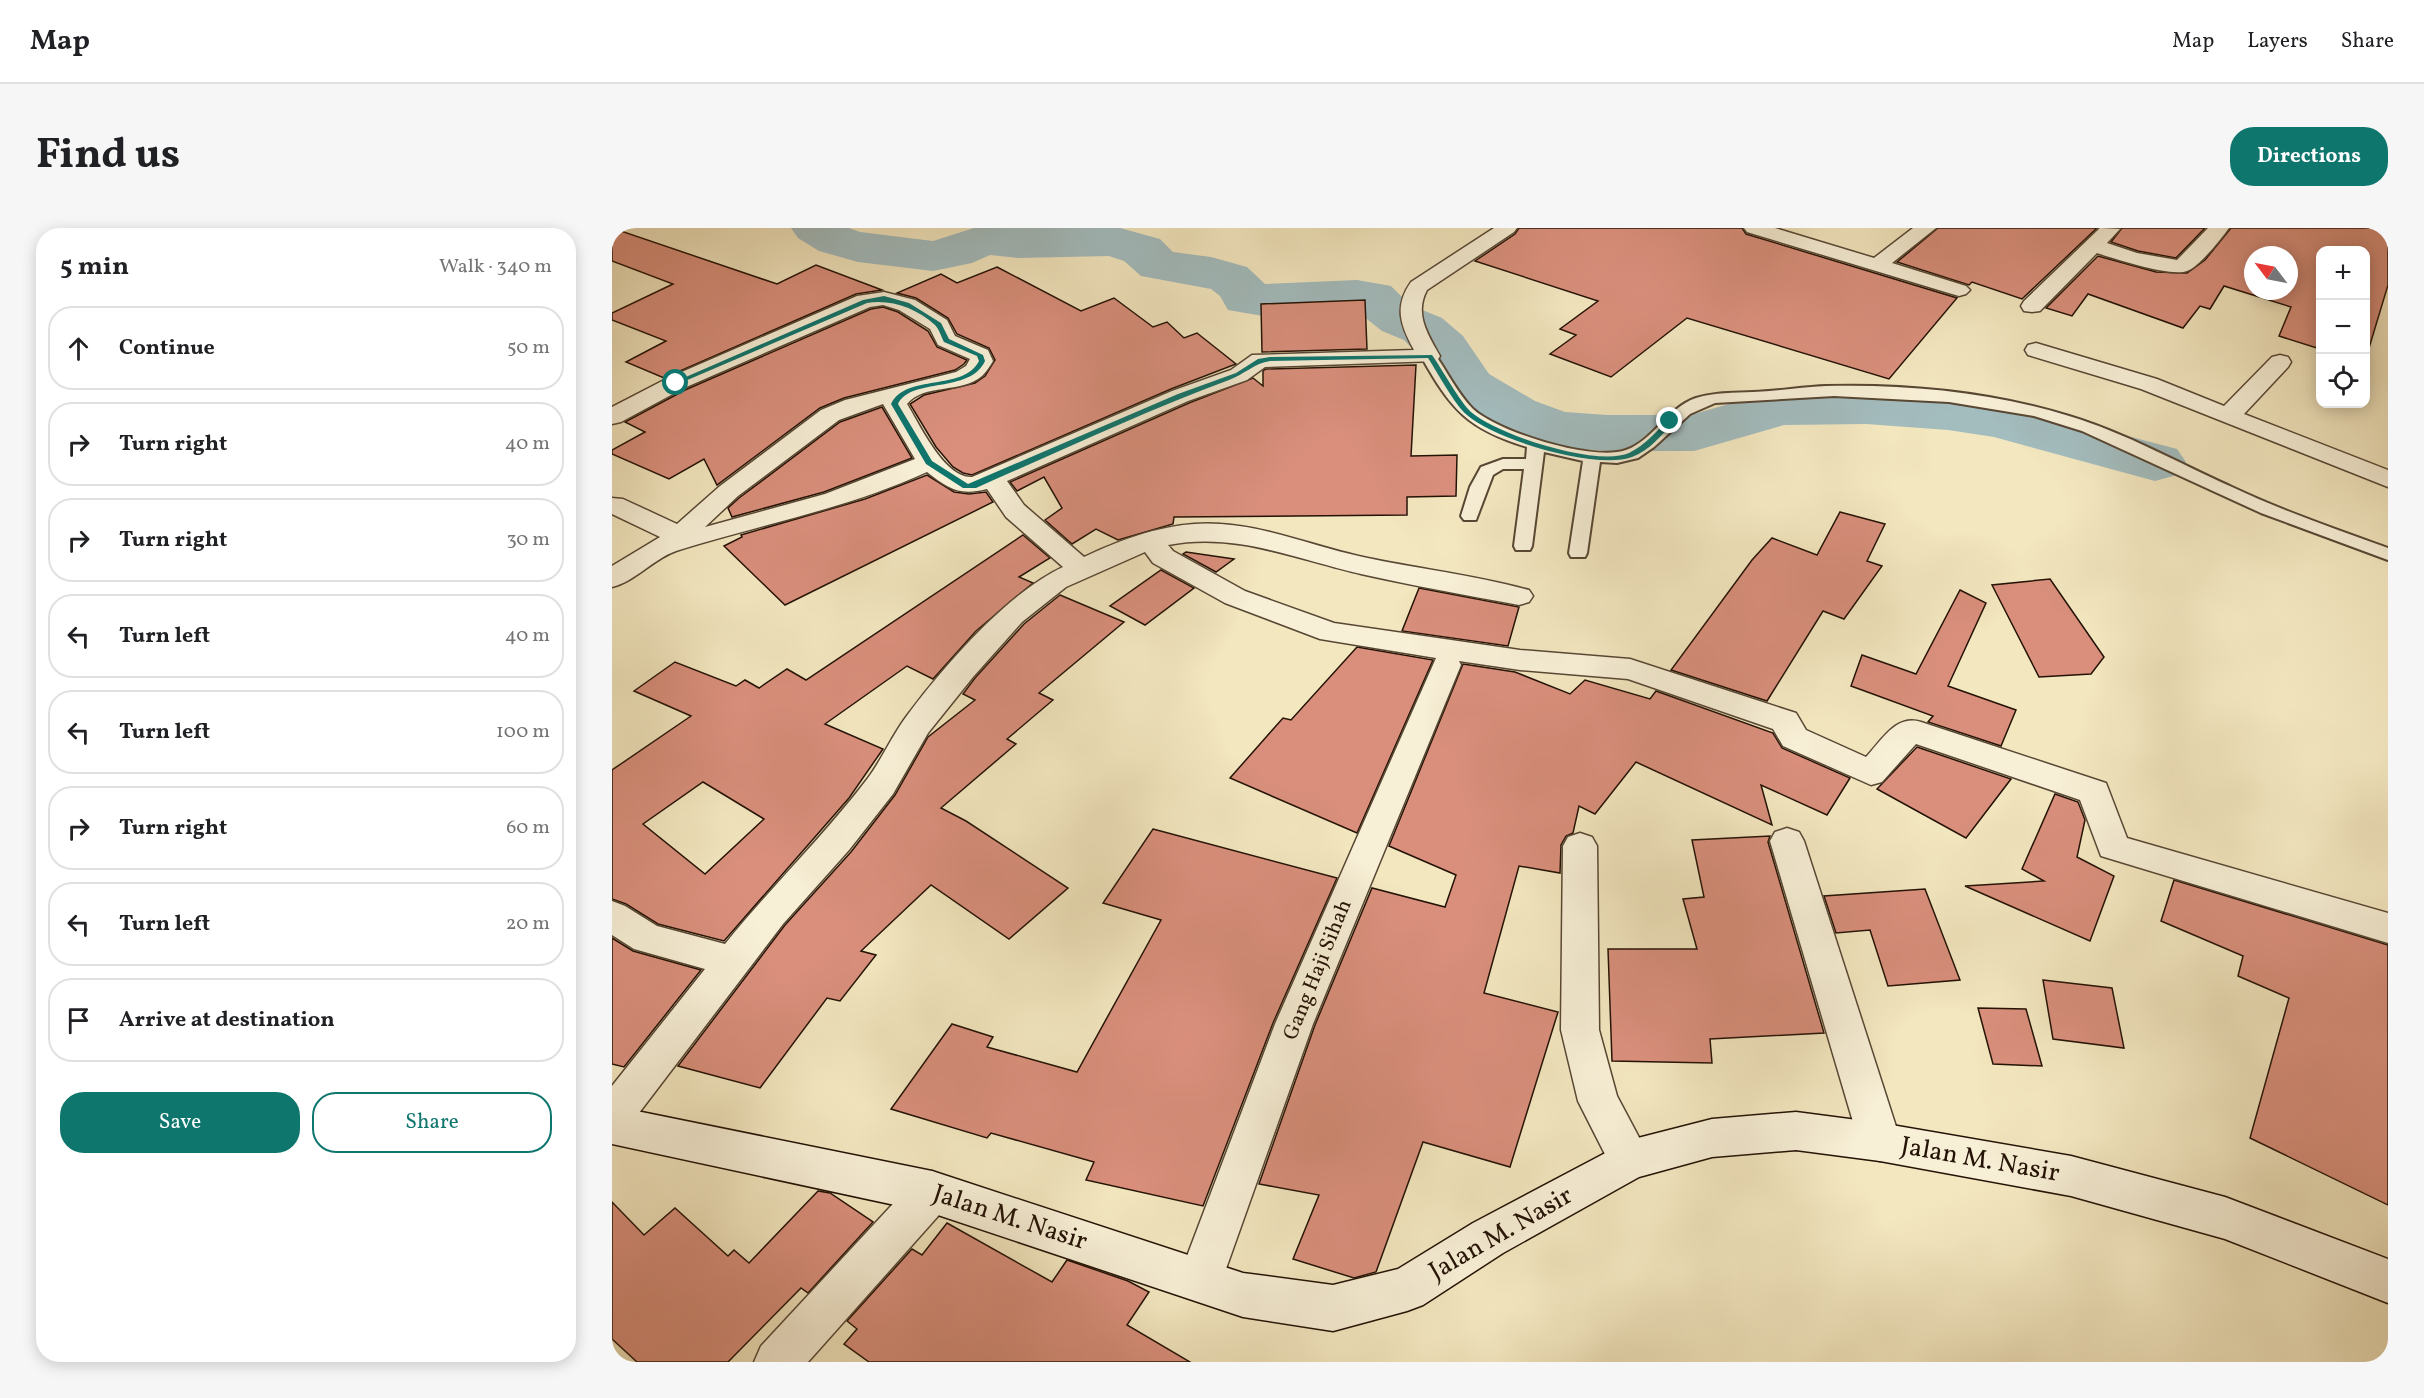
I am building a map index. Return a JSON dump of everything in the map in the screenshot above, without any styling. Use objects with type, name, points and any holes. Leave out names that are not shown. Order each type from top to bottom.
[{"type":"street","points":[[909,390],[898,398],[895,404],[929,462],[966,487],[974,486],[1180,396],[1239,375],[1260,360],[1430,356],[1412,321],[1410,298],[1418,286],[1507,228]]},
{"type":"street","points":[[1754,228],[1959,290]]},
{"type":"street","points":[[1877,265],[1926,228]]},
{"type":"street","points":[[2032,306],[2112,228]]},
{"type":"street","points":[[2094,246],[2133,258],[2180,267],[2186,264],[2219,228]]},
{"type":"street","points":[[612,417],[698,373],[865,301],[884,298],[907,305],[939,325],[946,340],[980,355],[982,361],[980,366],[959,379],[853,405],[830,415],[729,491],[674,540],[612,578]]},
{"type":"street","points":[[2036,350],[2149,384],[2388,479]]},
{"type":"street","points":[[2228,417],[2280,362]]},
{"type":"street","points":[[614,505],[674,540],[753,522],[842,495],[894,478],[929,462]]},
{"type":"street","points":[[992,478],[1015,511],[1082,569]]},
{"type":"street","points":[[612,1117],[770,914],[837,841],[880,785],[917,725],[962,670],[1012,615],[1056,581],[1150,540],[1188,532],[1221,532],[1280,543],[1360,565],[1519,596]]},
{"type":"street","points":[[1150,540],[1163,557],[1235,597],[1330,632],[1520,660],[1630,669],[1785,721],[1794,738],[1870,773],[1910,730],[2094,792],[2113,847],[2388,928]]},
{"type":"street","name":"Gang Haji Sihah","points":[[1200,1280],[1294,1024],[1446,665]]},
{"type":"street","points":[[1788,841],[1880,1142]]},
{"type":"street","points":[[1580,846],[1580,1030],[1598,1101],[1630,1160]]},
{"type":"street","points":[[612,916],[647,938],[732,961]]},
{"type":"street","name":"Jalan M. Nasir","points":[[612,1125],[932,1192],[1243,1295],[1333,1308],[1407,1289],[1488,1238],[1630,1160],[1712,1138],[1796,1131],[1880,1142],[2071,1176],[2225,1218],[2388,1281]]},
{"type":"street","points":[[777,1362],[932,1192]]},
{"type":"lane","points":[[1430,356],[1469,414],[1510,436],[1536,445],[1555,451],[1608,460],[1630,455],[1648,444],[1670,421],[1693,405],[1715,398],[1832,391],[1959,398],[2018,408],[2064,420],[2131,444],[2251,503],[2388,554]]},
{"type":"lane","points":[[1523,546],[1536,445]]},
{"type":"lane","points":[[1578,553],[1592,457]]},
{"type":"lane","points":[[1470,516],[1481,478],[1490,466],[1504,462],[1534,464]]},
{"type":"building","points":[[612,228],[777,284],[816,265],[882,290],[856,294],[664,378],[626,362],[666,341],[612,320],[612,313],[673,284],[612,261]]},
{"type":"building","points":[[1519,228],[1742,228],[1746,234],[1957,298],[1889,379],[1687,318],[1611,377],[1550,354],[1576,335],[1560,329],[1598,301],[1475,261],[1515,234]]},
{"type":"building","points":[[1938,228],[2097,228],[2022,299],[1972,282],[1969,285],[1897,262]]},
{"type":"building","points":[[2122,228],[2205,228],[2176,258],[2138,251],[2111,242]]},
{"type":"building","points":[[2231,228],[2388,228],[2388,285],[2370,345],[2370,246],[2316,246],[2316,348],[2279,336],[2291,307],[2269,300],[2298,300],[2298,246],[2244,246],[2244,292],[2224,286],[2210,309],[2200,306],[2183,328],[2088,294],[2072,316],[2046,308],[2098,256],[2156,272],[2187,273],[2205,260]]},
{"type":"building","points":[[997,267],[1081,311],[1114,298],[1153,327],[1167,322],[1184,338],[1197,333],[1236,364],[1171,389],[972,475],[963,473],[953,467],[936,447],[910,404],[924,395],[975,383],[985,376],[995,360],[989,348],[957,334],[948,318],[916,298],[897,293],[941,274],[957,283]]},
{"type":"building","points":[[1365,300],[1367,349],[1262,352],[1261,304]]},
{"type":"building","points":[[883,307],[898,312],[928,331],[937,347],[967,360],[955,370],[844,398],[820,408],[717,485],[704,459],[669,479],[612,454],[612,450],[645,432],[625,422],[685,390],[871,309]]},
{"type":"building","points":[[1416,365],[1411,456],[1457,455],[1456,496],[1407,497],[1407,515],[1174,517],[1173,524],[1118,540],[1096,529],[1072,544],[1045,520],[1062,508],[1044,477],[1017,491],[1010,482],[1189,403],[1253,378],[1263,386],[1263,371],[1266,369]]},
{"type":"building","points":[[882,407],[912,458],[824,492],[732,517],[728,508],[739,498],[840,422]]},
{"type":"building","points":[[927,475],[954,492],[969,494],[986,492],[993,502],[785,605],[724,546],[742,537],[741,535],[865,499]]},
{"type":"building","points":[[1840,512],[1885,524],[1867,561],[1882,566],[1844,619],[1823,611],[1767,701],[1671,670],[1752,560],[1772,538],[1817,555]]},
{"type":"building","points":[[1023,535],[1050,558],[1019,577],[1033,583],[976,631],[933,679],[907,666],[825,724],[883,749],[849,798],[724,941],[658,924],[626,904],[612,899],[612,770],[691,716],[634,691],[675,662],[736,686],[745,680],[759,688],[787,669],[806,680]],"holes":[[[703,782],[764,819],[705,874],[643,824]]]},
{"type":"building","points":[[1186,552],[1234,559],[1216,572],[1183,554]]},
{"type":"building","points":[[1161,570],[1194,588],[1145,625],[1110,606]]},
{"type":"building","points":[[2050,579],[2104,657],[2091,674],[2039,677],[1992,585]]},
{"type":"building","points":[[1419,588],[1519,607],[1508,646],[1402,631]]},
{"type":"building","points":[[1960,590],[1986,603],[1948,686],[2016,710],[2001,746],[1928,722],[1933,716],[1851,686],[1862,655],[1916,674]]},
{"type":"building","points":[[1060,595],[1124,622],[1039,693],[1053,700],[1007,739],[1016,744],[941,808],[966,821],[1068,888],[1009,939],[931,885],[861,951],[876,955],[840,1001],[827,998],[760,1088],[678,1066],[785,925],[851,852],[895,795],[928,737],[975,700],[963,694],[975,678],[1024,624]]},
{"type":"building","points":[[1357,647],[1433,660],[1357,833],[1230,778],[1283,718],[1291,720]]},
{"type":"building","points":[[1463,664],[1515,672],[1570,694],[1585,680],[1650,699],[1656,691],[1773,733],[1782,748],[1850,778],[1827,815],[1761,785],[1772,825],[1636,762],[1595,814],[1579,806],[1573,833],[1566,836],[1561,845],[1560,873],[1519,866],[1484,993],[1558,1012],[1510,1167],[1423,1142],[1376,1272],[1354,1278],[1293,1259],[1319,1195],[1259,1184],[1315,1025],[1372,888],[1445,907],[1456,875],[1389,846]]},
{"type":"building","points":[[1917,747],[2011,779],[1966,838],[1877,789]]},
{"type":"building","points":[[2055,794],[2078,802],[2085,820],[2077,857],[2114,876],[2090,941],[1965,886],[2044,881],[2022,869]]},
{"type":"building","points":[[1153,829],[1337,878],[1273,1023],[1203,1206],[1086,1180],[1094,1162],[991,1133],[987,1138],[891,1109],[952,1024],[993,1037],[987,1047],[1077,1072],[1161,920],[1103,903]]},
{"type":"building","points":[[1770,836],[1768,842],[1824,1033],[1710,1039],[1712,1063],[1612,1061],[1608,949],[1697,949],[1683,899],[1704,897],[1692,840]]},
{"type":"building","points":[[2174,880],[2388,945],[2388,1205],[2250,1138],[2289,998],[2238,976],[2243,956],[2161,921]]},
{"type":"building","points":[[1925,889],[1960,980],[1888,986],[1870,930],[1836,933],[1824,896]]},
{"type":"building","points":[[612,938],[633,951],[701,970],[624,1067],[612,1064]]},
{"type":"building","points":[[2043,980],[2112,988],[2124,1048],[2053,1039]]},
{"type":"building","points":[[1978,1008],[2026,1009],[2042,1066],[1993,1064]]},
{"type":"building","points":[[818,1191],[830,1193],[873,1222],[808,1293],[801,1288],[728,1362],[637,1362],[612,1339],[612,1202],[644,1235],[675,1208],[728,1256],[734,1250],[749,1263]]},
{"type":"building","points":[[947,1223],[1052,1282],[1067,1260],[1128,1281],[1149,1292],[1127,1325],[1190,1362],[869,1362],[844,1344],[857,1329],[847,1321],[912,1249],[922,1255]]},
{"type":"waterway","points":[[815,228],[836,241],[858,247],[933,256],[954,252],[985,240],[1018,243],[1113,241],[1142,250],[1159,265],[1211,272],[1229,278],[1242,289],[1247,299],[1373,297],[1383,308],[1394,313],[1401,320],[1423,329],[1443,348],[1469,386],[1514,414],[1558,429],[1607,433],[1694,433],[1780,407],[1866,406],[1948,412],[1999,420],[2155,462]]},
{"type":"route","points":[[676,383],[865,301],[884,298],[907,305],[939,325],[946,340],[980,355],[982,361],[980,366],[959,379],[909,390],[898,398],[895,404],[929,462],[966,487],[974,486],[1180,396],[1239,375],[1260,360],[1270,359],[1430,356],[1469,414],[1510,436],[1555,451],[1608,460],[1630,455],[1648,444],[1670,421]]}]
